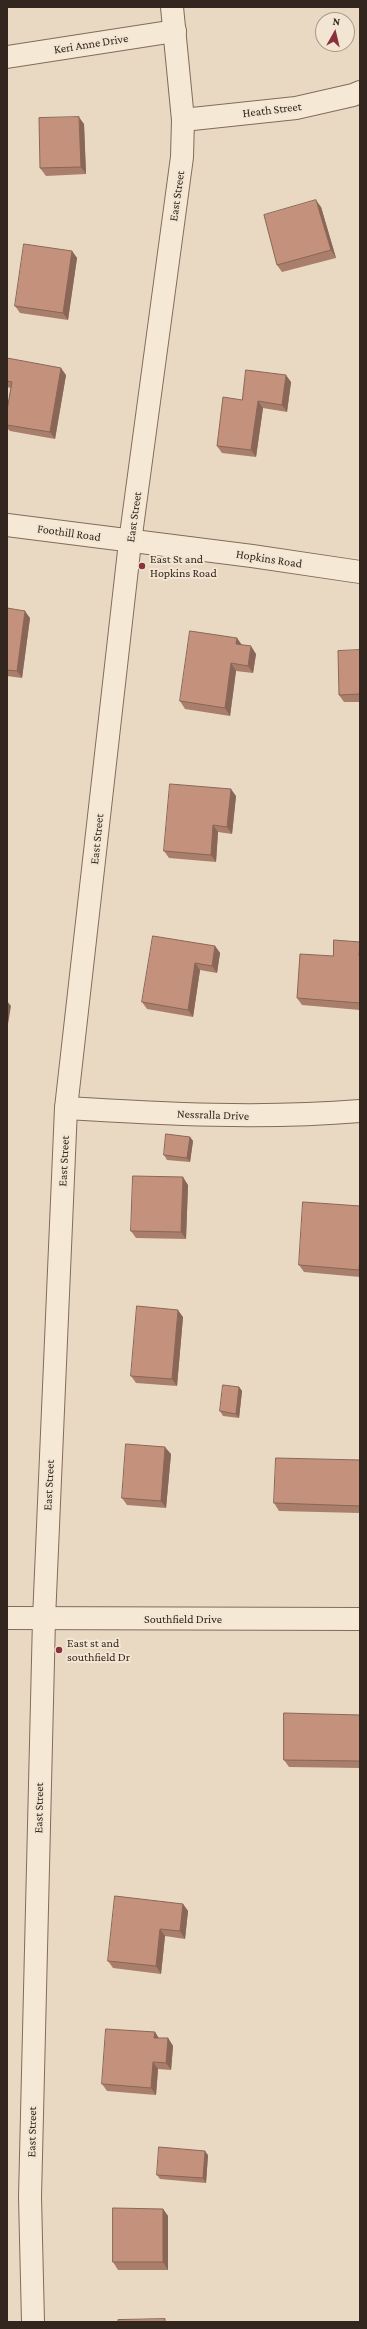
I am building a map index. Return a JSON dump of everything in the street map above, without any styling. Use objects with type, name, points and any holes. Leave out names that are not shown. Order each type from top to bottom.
[{"type":"street","name":"East Street","points":[[34,2322],[30,2197],[44,1619],[66,1108],[130,542],[182,157],[183,120],[172,7]]},
{"type":"street","name":"Keri Anne Drive","points":[[7,57],[175,31]]},
{"type":"street","name":"Heath Street","points":[[183,120],[296,108],[360,92]]},
{"type":"street","name":"Foothill Road","points":[[7,525],[130,542]]},
{"type":"street","name":"Hopkins Road","points":[[130,542],[245,555],[360,572]]},
{"type":"street","name":"Nessralla Drive","points":[[66,1108],[253,1117],[360,1111]]},
{"type":"street","name":"Southfield Drive","points":[[7,1618],[360,1619]]},
{"type":"building","points":[[79,117],[81,167],[40,168],[39,118]]},
{"type":"building","points":[[316,200],[331,250],[277,265],[264,215]]},
{"type":"building","points":[[24,244],[72,251],[63,313],[15,306]]},
{"type":"building","points":[[7,358],[61,368],[50,432],[7,425],[7,410],[12,382],[7,381]]},
{"type":"building","points":[[246,370],[286,375],[282,405],[258,401],[251,450],[217,446],[223,397],[242,400]]},
{"type":"building","points":[[7,608],[25,611],[17,671],[7,670]]},
{"type":"building","points":[[190,631],[237,638],[236,644],[251,646],[248,666],[231,663],[225,708],[180,701]]},
{"type":"building","points":[[360,650],[360,694],[339,695],[338,651]]},
{"type":"building","points":[[170,784],[231,789],[227,827],[213,825],[211,855],[164,851]]},
{"type":"building","points":[[153,936],[215,946],[212,966],[195,963],[188,1010],[142,1002]]},
{"type":"building","points":[[334,940],[360,942],[360,1003],[297,998],[300,954],[333,956]]},
{"type":"building","points":[[166,1134],[190,1137],[187,1158],[164,1155]]},
{"type":"building","points":[[133,1176],[183,1177],[181,1232],[131,1231]]},
{"type":"building","points":[[303,1202],[360,1206],[359,1270],[299,1265]]},
{"type":"building","points":[[137,1306],[178,1310],[172,1379],[131,1376]]},
{"type":"building","points":[[223,1385],[239,1387],[236,1414],[220,1411]]},
{"type":"building","points":[[126,1444],[165,1447],[161,1501],[122,1498]]},
{"type":"building","points":[[276,1458],[360,1460],[360,1506],[274,1503]]},
{"type":"building","points":[[284,1713],[360,1715],[360,1761],[284,1760]]},
{"type":"building","points":[[115,1896],[183,1904],[180,1931],[160,1929],[156,1966],[108,1961]]},
{"type":"building","points":[[106,2029],[155,2032],[154,2038],[168,2038],[166,2063],[153,2062],[151,2088],[102,2084]]},
{"type":"building","points":[[159,2147],[205,2151],[203,2178],[157,2175]]},
{"type":"building","points":[[113,2208],[163,2209],[163,2262],[113,2262]]},
{"type":"building","points":[[165,2319],[165,2322],[118,2322],[118,2320]]},
{"type":"place","name":"East St and Hopkins Road","points":[[142,566]]},
{"type":"place","name":"East st and southfield Dr","points":[[59,1650]]}]
